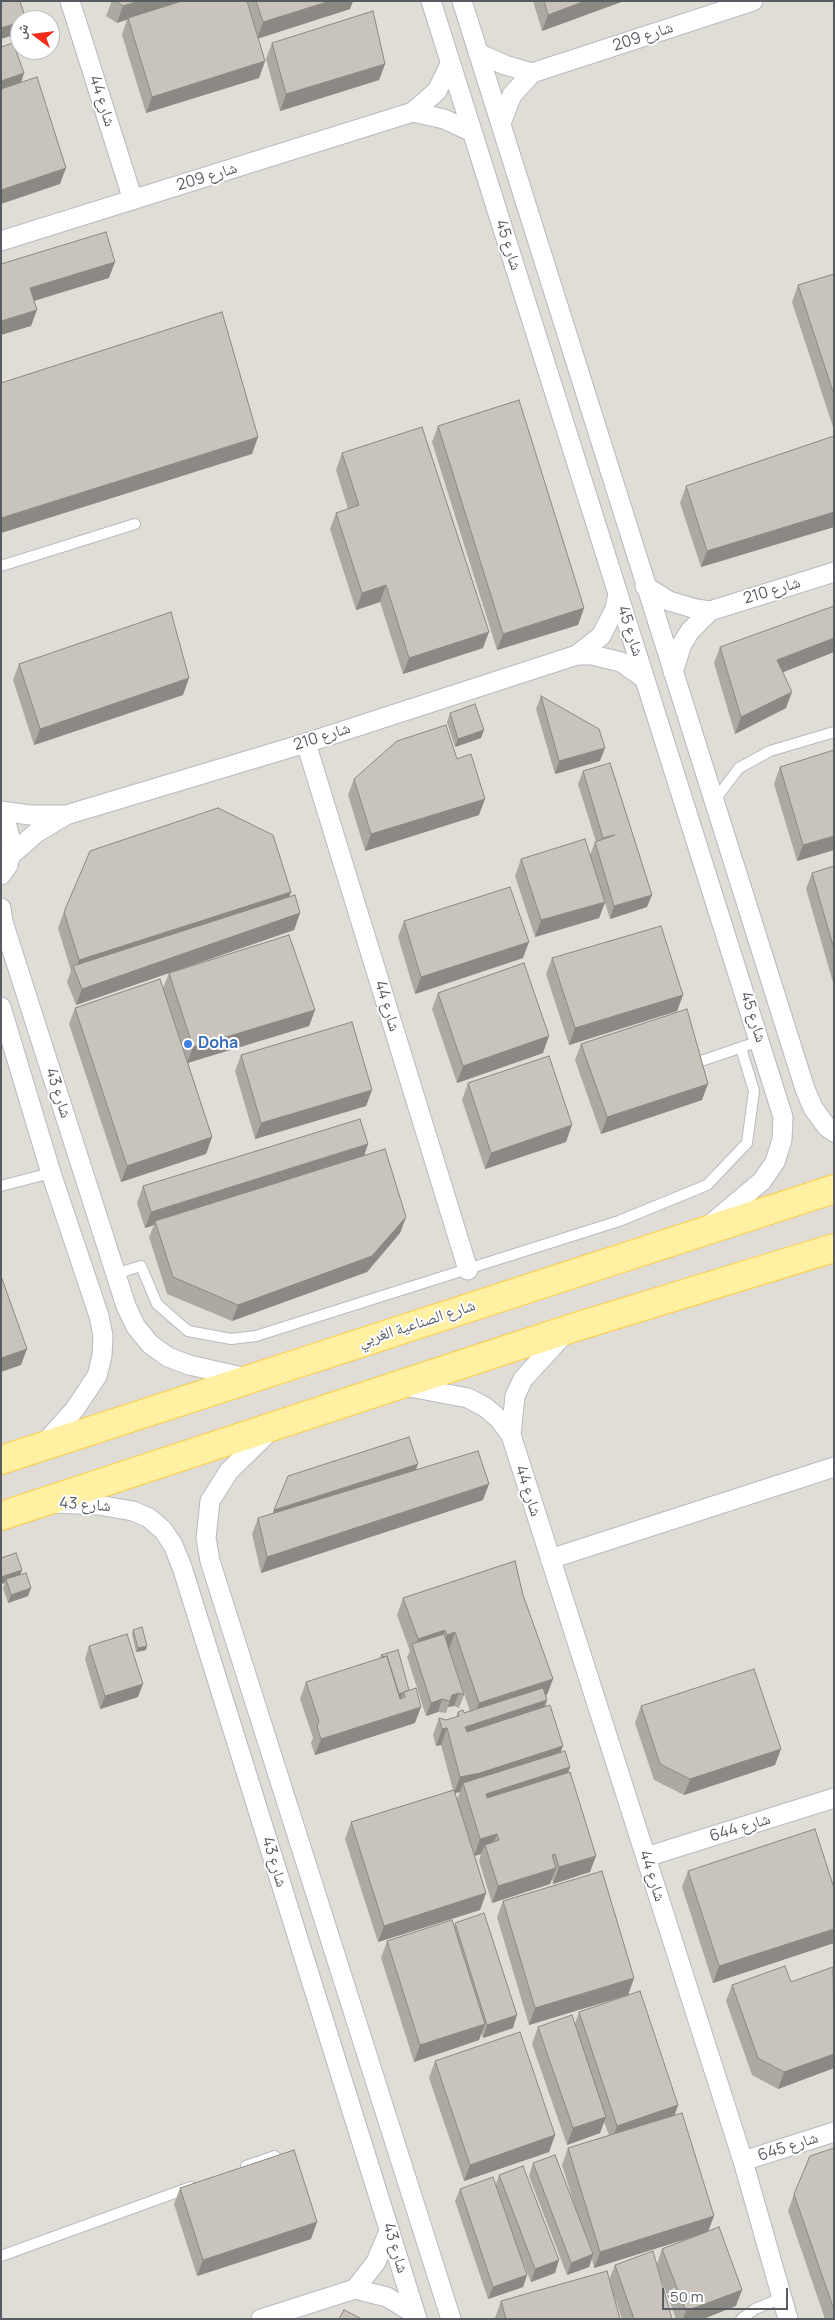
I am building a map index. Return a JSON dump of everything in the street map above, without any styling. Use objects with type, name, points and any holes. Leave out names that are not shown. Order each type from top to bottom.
[{"type":"main road","name":"شارع الصناعية الغربي","points":[[1,1460],[247,1378],[834,1189]]},
{"type":"main road","points":[[1,1516],[569,1329],[834,1248]]},
{"type":"street","name":"شارع 44","points":[[70,1],[134,200]]},
{"type":"street","name":"شارع 45","points":[[431,1],[783,1117],[782,1140],[777,1154],[762,1181],[699,1233]]},
{"type":"street","name":"شارع 45","points":[[462,1],[805,1089],[813,1108],[827,1127],[834,1132]]},
{"type":"street","name":"شارع 209","points":[[501,123],[512,95],[532,73],[753,1]]},
{"type":"street","points":[[478,53],[505,65],[532,73]]},
{"type":"street","name":"شارع 209","points":[[1,241],[413,112],[436,92],[450,64]]},
{"type":"street","points":[[413,112],[444,119],[472,132]]},
{"type":"street","name":"شارع 210","points":[[674,672],[686,638],[699,620],[710,611],[834,572]]},
{"type":"street","name":"شارع 210","points":[[645,586],[669,601],[710,611]]},
{"type":"street","name":"شارع 210","points":[[577,655],[601,636],[615,609],[618,594]]},
{"type":"street","name":"شارع 210","points":[[11,855],[36,833],[66,815],[306,743],[577,655],[592,655],[614,660],[634,670],[645,679]]},
{"type":"street","name":"شارع 44","points":[[306,743],[468,1270]]},
{"type":"street","name":"شارع 210","points":[[1,811],[30,815],[66,815]]},
{"type":"street","points":[[1,816],[11,836],[11,855],[2,877]]},
{"type":"street","name":"شارع 43","points":[[1,908],[115,1274],[126,1306],[136,1327],[150,1344],[168,1357],[189,1365],[247,1378]]},
{"type":"street","name":"شارع 43","points":[[1,1007],[51,1173],[99,1316],[103,1336],[102,1356],[97,1376],[75,1409],[43,1446]]},
{"type":"street","name":"شارع 44","points":[[510,1435],[515,1396],[523,1379],[569,1329]]},
{"type":"street","name":"شارع 44","points":[[399,1385],[468,1398],[485,1407],[499,1419],[510,1435],[743,2161],[788,2319]]},
{"type":"street","name":"شارع 43","points":[[273,1427],[229,1471],[210,1501],[206,1538],[209,1553],[451,2319]]},
{"type":"street","points":[[550,1559],[834,1467]]},
{"type":"street","name":"شارع 43","points":[[42,1503],[98,1504],[133,1510],[149,1518],[162,1530],[172,1545],[182,1567],[416,2316]]},
{"type":"street","name":"شارع 644","points":[[646,1857],[834,1798]]},
{"type":"street","name":"شارع 645","points":[[743,2161],[834,2132]]},
{"type":"street","points":[[355,2289],[376,2262],[390,2231]]},
{"type":"street","points":[[261,2319],[355,2289],[387,2297],[416,2316]]},
{"type":"lane","points":[[1,566],[135,524]]},
{"type":"lane","points":[[714,801],[739,768],[770,751],[834,732]]},
{"type":"lane","points":[[704,1060],[760,1041]]},
{"type":"lane","points":[[115,1274],[141,1266],[157,1304],[188,1331],[231,1339],[256,1336],[619,1221],[708,1184],[747,1143],[754,1091],[741,1048]]},
{"type":"lane","points":[[1,1186],[51,1173]]},
{"type":"lane","points":[[239,2169],[275,2156]]},
{"type":"lane","points":[[1,2256],[202,2182]]},
{"type":"lane","points":[[742,2319],[755,2309],[782,2298]]},
{"type":"shaded area","points":[[1,1],[834,1],[834,2319],[1,2319]]},
{"type":"building","points":[[1,1],[20,1],[23,10],[10,10],[10,25],[1,28]]},
{"type":"building","points":[[115,1],[139,1],[123,6]]},
{"type":"building","points":[[182,1],[247,1],[265,61],[152,97],[128,18]]},
{"type":"building","points":[[256,1],[330,1],[263,22]]},
{"type":"building","points":[[544,1],[585,1],[548,15]]},
{"type":"building","points":[[373,11],[385,64],[286,94],[272,43]]},
{"type":"building","points":[[10,44],[10,60],[19,60],[24,73],[1,81],[1,47]]},
{"type":"building","points":[[37,77],[66,168],[1,190],[1,89]]},
{"type":"building","points":[[106,232],[115,262],[30,288],[37,310],[1,321],[1,264]]},
{"type":"building","points":[[834,274],[834,395],[798,285]]},
{"type":"building","points":[[222,312],[258,437],[1,518],[1,383]]},
{"type":"building","points":[[519,400],[584,608],[503,634],[438,426]]},
{"type":"building","points":[[422,427],[489,632],[409,658],[386,585],[362,593],[336,513],[359,505],[342,453]]},
{"type":"building","points":[[834,436],[834,512],[707,551],[686,486]]},
{"type":"building","points":[[834,606],[834,638],[777,660],[792,692],[741,717],[720,647]]},
{"type":"building","points":[[171,612],[189,678],[40,729],[19,664]]},
{"type":"building","points":[[541,696],[599,729],[605,748],[559,761]]},
{"type":"building","points":[[475,704],[484,730],[458,739],[450,713]]},
{"type":"building","points":[[446,725],[457,759],[471,754],[485,799],[371,834],[354,779],[397,741]]},
{"type":"building","points":[[834,750],[834,836],[803,845],[780,767]]},
{"type":"building","points":[[610,763],[652,895],[614,906],[595,842],[615,835],[603,838],[583,771]]},
{"type":"building","points":[[218,808],[273,835],[291,892],[79,960],[64,912],[90,851]]},
{"type":"building","points":[[585,839],[605,902],[541,920],[521,859]]},
{"type":"building","points":[[834,866],[834,949],[812,873]]},
{"type":"building","points":[[510,887],[529,942],[421,977],[404,921]]},
{"type":"building","points":[[295,895],[300,913],[82,989],[73,966]]},
{"type":"building","points":[[661,926],[683,995],[575,1028],[552,958]]},
{"type":"building","points":[[289,935],[315,1010],[193,1047],[169,973]]},
{"type":"building","points":[[524,963],[549,1036],[463,1066],[438,993]]},
{"type":"building","points":[[160,979],[212,1137],[127,1166],[75,1008]]},
{"type":"building","points":[[687,1009],[708,1084],[607,1117],[581,1044]]},
{"type":"building","points":[[352,1022],[372,1090],[261,1123],[241,1055]]},
{"type":"building","points":[[549,1056],[572,1125],[491,1153],[468,1083]]},
{"type":"building","points":[[360,1119],[368,1144],[151,1212],[143,1186]]},
{"type":"building","points":[[385,1149],[406,1217],[372,1256],[238,1305],[173,1277],[155,1221]]},
{"type":"building","points":[[1,1276],[27,1349],[1,1358]]},
{"type":"building","points":[[409,1437],[418,1464],[274,1510],[288,1476]]},
{"type":"building","points":[[478,1451],[489,1484],[267,1557],[258,1518]]},
{"type":"building","points":[[16,1553],[22,1570],[1,1577],[1,1558]]},
{"type":"building","points":[[515,1561],[523,1595],[553,1679],[479,1703],[455,1632],[447,1635],[445,1630],[418,1639],[403,1598]]},
{"type":"building","points":[[26,1573],[31,1588],[11,1595],[6,1579]]},
{"type":"building","points":[[142,1627],[147,1646],[138,1648],[133,1630]]},
{"type":"building","points":[[127,1634],[143,1684],[105,1696],[89,1646]]},
{"type":"building","points":[[444,1634],[464,1695],[459,1693],[452,1695],[450,1701],[442,1699],[431,1703],[412,1644]]},
{"type":"building","points":[[398,1650],[409,1690],[399,1694],[387,1656],[381,1655]]},
{"type":"building","points":[[387,1656],[400,1699],[405,1697],[404,1692],[416,1688],[421,1707],[321,1739],[317,1727],[319,1721],[306,1682]]},
{"type":"building","points":[[754,1669],[781,1749],[690,1779],[660,1764],[641,1706]]},
{"type":"building","points":[[543,1688],[547,1700],[465,1727],[467,1732],[550,1705],[563,1746],[480,1773],[460,1777],[447,1728],[442,1729],[439,1718],[446,1720],[459,1716],[458,1712],[463,1710],[464,1713]]},
{"type":"building","points":[[565,1751],[570,1767],[486,1794],[487,1798],[570,1772],[596,1856],[559,1867],[555,1854],[552,1855],[556,1868],[498,1886],[485,1845],[499,1840],[497,1834],[480,1839],[463,1783]]},
{"type":"building","points":[[454,1790],[486,1893],[384,1926],[351,1822]]},
{"type":"building","points":[[815,1829],[834,1888],[834,1929],[719,1966],[688,1871]]},
{"type":"building","points":[[602,1871],[634,1978],[535,2008],[503,1901]]},
{"type":"building","points":[[484,1913],[517,2015],[487,2025],[455,1923]]},
{"type":"building","points":[[452,1920],[485,2024],[420,2045],[387,1941]]},
{"type":"building","points":[[785,1966],[791,1982],[833,1967],[834,2054],[784,2072],[758,2058],[732,1985]]},
{"type":"building","points":[[640,1991],[678,2105],[617,2126],[579,2012]]},
{"type":"building","points":[[572,2015],[606,2117],[573,2128],[538,2027]]},
{"type":"building","points":[[520,2032],[555,2135],[470,2165],[435,2061]]},
{"type":"building","points":[[682,2113],[714,2216],[600,2252],[568,2148]]},
{"type":"building","points":[[834,2148],[834,2310],[794,2194],[810,2156]]},
{"type":"building","points":[[294,2150],[317,2222],[203,2260],[180,2188]]},
{"type":"building","points":[[555,2155],[593,2254],[571,2263],[533,2163]]},
{"type":"building","points":[[523,2166],[559,2260],[535,2269],[499,2175]]},
{"type":"building","points":[[493,2177],[527,2275],[493,2287],[460,2189]]},
{"type":"building","points":[[719,2227],[742,2290],[686,2311],[662,2249]]},
{"type":"building","points":[[653,2251],[672,2319],[634,2319],[615,2265]]},
{"type":"building","points":[[607,2271],[620,2319],[506,2319],[501,2301]]},
{"type":"building","points":[[344,2310],[362,2319],[339,2319]]},
{"type":"place","name":"Doha","points":[[188,1044]]}]
